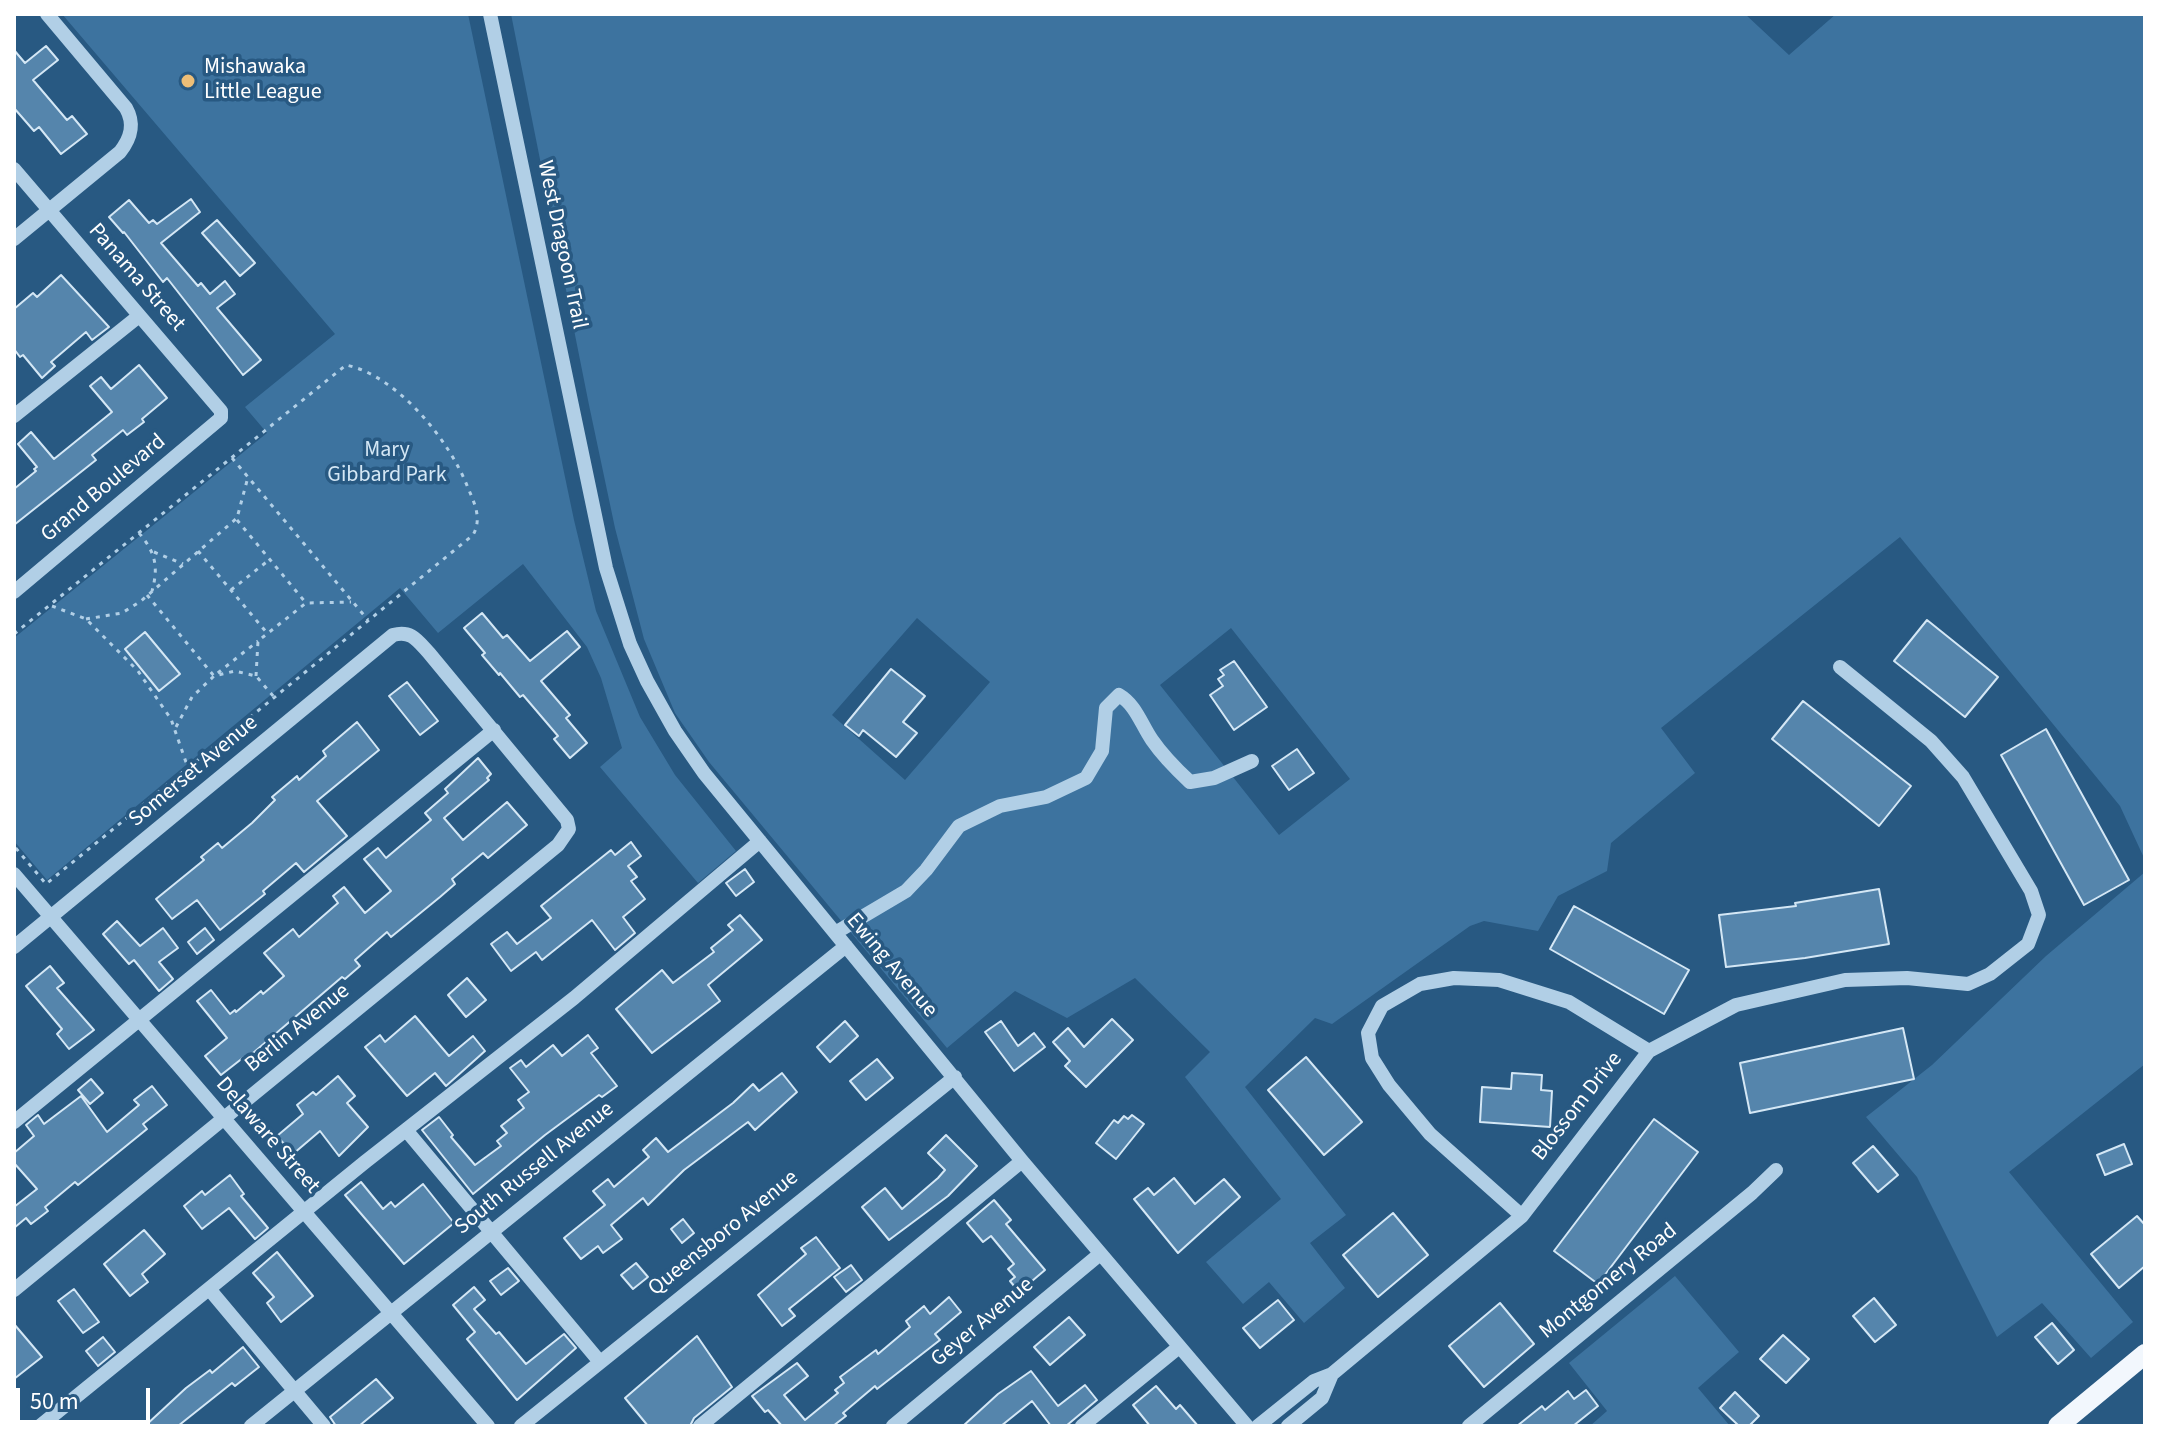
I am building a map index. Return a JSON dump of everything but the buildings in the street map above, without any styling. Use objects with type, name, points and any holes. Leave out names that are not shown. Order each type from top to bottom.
[{"type":"main road","points":[[2058,1426],[2145,1354]]},
{"type":"street","points":[[14,239],[120,152],[130,137],[132,123],[126,108],[47,14]]},
{"type":"street","name":"West Dragoon Trail","points":[[490,14],[588,485]]},
{"type":"street","name":"Panama Street","points":[[14,169],[221,411],[221,418]]},
{"type":"street","points":[[14,416],[139,316]]},
{"type":"street","name":"Grand Boulevard","points":[[14,592],[221,418]]},
{"type":"street","name":"Ewing Avenue","points":[[588,485],[618,611],[647,681],[687,750],[1022,1161],[1247,1426]]},
{"type":"street","name":"Somerset Avenue","points":[[14,947],[393,635],[403,632],[412,635],[494,730]]},
{"type":"street","name":"Blossom Drive","points":[[1258,1426],[1314,1381],[1332,1374],[1522,1216],[1649,1051],[1736,1005],[1845,980],[1907,978],[1968,984],[1990,974],[2028,944],[2039,915],[2031,891],[1963,777],[1931,741],[1840,667]]},
{"type":"street","points":[[835,933],[906,891],[959,826],[1000,806],[1046,797],[1086,778],[1102,751],[1106,708],[1119,695],[1129,701],[1170,765],[1190,782],[1214,778],[1252,761]]},
{"type":"street","points":[[14,1122],[494,730]]},
{"type":"street","name":"Berlin Avenue","points":[[14,1290],[558,845],[569,829],[562,811],[494,730]]},
{"type":"street","points":[[40,1426],[574,998],[760,841]]},
{"type":"street","name":"Delaware Street","points":[[14,874],[488,1426]]},
{"type":"street","name":"South Russell Avenue","points":[[251,1426],[846,946]]},
{"type":"street","points":[[1522,1216],[1430,1134],[1389,1085],[1372,1058],[1368,1033],[1382,1006],[1420,984],[1454,978],[1499,980],[1569,1002],[1649,1051]]},
{"type":"street","name":"Queensboro Avenue","points":[[521,1426],[955,1077]]},
{"type":"street","points":[[406,1130],[600,1362]]},
{"type":"street","points":[[700,1426],[1022,1161]]},
{"type":"street","name":"Montgomery Road","points":[[1469,1426],[1776,1170]]},
{"type":"street","name":"Geyer Avenue","points":[[893,1426],[1100,1254]]},
{"type":"street","points":[[210,1290],[324,1426]]},
{"type":"street","points":[[1082,1426],[1179,1347]]},
{"type":"street","name":"Blossom Drive","points":[[1288,1426],[1322,1398],[1332,1374]]},
{"type":"path","points":[[14,634],[346,365],[361,368],[396,391],[429,424],[459,466],[476,509],[478,526],[473,535],[46,884],[14,846]]},
{"type":"path","points":[[231,457],[368,620]]},
{"type":"path","points":[[86,619],[122,613],[237,518],[248,477]]},
{"type":"path","points":[[237,518],[306,603]]},
{"type":"path","points":[[139,532],[152,551],[156,574],[152,591]]},
{"type":"path","points":[[152,551],[183,564]]},
{"type":"path","points":[[198,551],[267,633]]},
{"type":"path","points":[[231,590],[270,560]]},
{"type":"path","points":[[147,595],[214,676]]},
{"type":"path","points":[[174,729],[192,697],[214,676],[306,603],[353,602]]},
{"type":"path","points":[[50,605],[86,619],[152,687],[171,719],[188,768]]},
{"type":"path","points":[[256,676],[258,641]]},
{"type":"path","points":[[214,676],[235,671],[256,676],[274,697]]},
{"type":"green space","name":"Mary Gibbard Park","points":[[62,14],[468,14],[574,520],[596,611],[640,717],[675,775],[736,851],[698,883],[600,767],[622,748],[601,678],[587,647],[523,564],[438,633],[400,588],[47,880],[14,841],[14,638],[267,433],[245,407],[335,334]]},
{"type":"green space","points":[[511,14],[1745,14],[1789,55],[1836,14],[2145,14],[2145,860],[2120,806],[1900,537],[1661,728],[1695,773],[1611,843],[1607,871],[1558,896],[1538,931],[1484,921],[1470,926],[1332,1024],[1315,1018],[1245,1087],[1346,1215],[1310,1243],[1345,1288],[1304,1323],[1269,1282],[1243,1304],[1206,1262],[1281,1199],[1185,1077],[1210,1052],[1135,978],[1067,1018],[1015,991],[947,1048],[709,762],[675,713],[644,639],[615,528]],"holes":[[[917,618],[990,682],[905,780],[832,715]],[[1231,628],[1350,779],[1279,835],[1160,685]]]},
{"type":"green space","points":[[2145,872],[2145,1064],[2009,1172],[2133,1322],[2091,1358],[2042,1303],[1997,1337],[1917,1177],[1866,1117],[1932,1065],[2046,956]]},
{"type":"green space","points":[[1675,1276],[1739,1352],[1698,1388],[1730,1426],[1590,1426],[1607,1411],[1569,1363]]},
{"type":"place","name":"Mishawaka Little League","points":[[188,81]]}]
